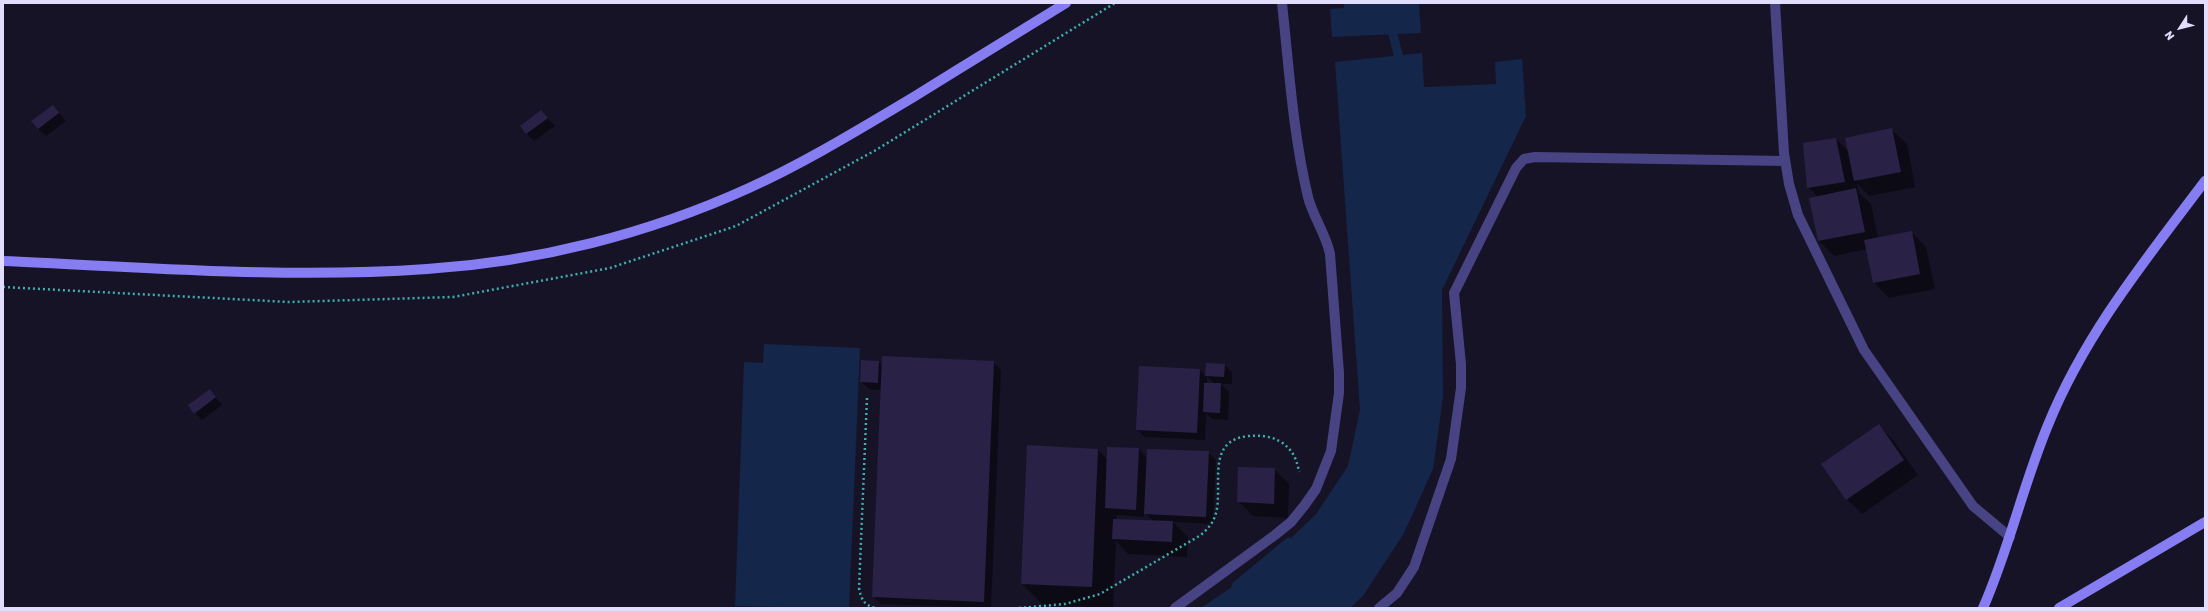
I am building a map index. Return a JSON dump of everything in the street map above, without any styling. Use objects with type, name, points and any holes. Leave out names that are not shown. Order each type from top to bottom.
[{"type":"street","points":[[3,261],[241,271],[335,272],[429,269],[476,264],[568,248],[614,237],[704,207],[790,169],[831,147],[1066,3]]},
{"type":"street","points":[[1175,608],[1291,522],[1316,489],[1331,451],[1339,393],[1339,373],[1330,254],[1327,240],[1313,213],[1308,197],[1299,151],[1282,3]]},
{"type":"street","points":[[1776,3],[1786,161],[1789,184],[1798,215],[1864,350],[1973,506],[2010,537]]},
{"type":"street","points":[[1379,608],[1397,593],[1414,567],[1451,459],[1461,388],[1461,364],[1454,293],[1516,168],[1524,159],[1535,157],[1786,161]]},
{"type":"street","points":[[1986,607],[2010,537],[2022,494],[2048,424],[2081,358],[2119,294],[2205,181]]},
{"type":"street","points":[[2059,608],[2205,522]]},
{"type":"path","points":[[867,398],[859,588],[862,599],[869,606],[875,608]]},
{"type":"path","points":[[1019,608],[1065,604],[1100,594],[1201,535],[1210,526],[1216,515],[1218,461],[1226,446],[1240,437],[1257,435],[1273,437],[1287,446],[1297,458],[1301,480]]},
{"type":"water","points":[[1344,3],[1419,3],[1421,33],[1332,37],[1330,9],[1344,8]]},
{"type":"water","points":[[1422,53],[1424,87],[1496,84],[1495,62],[1522,59],[1526,116],[1442,290],[1443,397],[1433,469],[1404,533],[1363,596],[1350,608],[1201,608],[1260,568],[1316,514],[1348,466],[1360,410],[1335,62]]},
{"type":"water","points":[[764,344],[860,348],[849,608],[735,606],[744,362],[763,363]]},
{"type":"building","points":[[53,105],[59,113],[38,129],[31,121]]},
{"type":"building","points":[[541,110],[548,118],[526,134],[520,126]]},
{"type":"building","points":[[1892,128],[1901,172],[1854,181],[1845,138]]},
{"type":"building","points":[[1836,138],[1845,182],[1807,188],[1803,143]]},
{"type":"building","points":[[1856,188],[1865,232],[1818,241],[1809,198]]},
{"type":"building","points":[[1912,231],[1920,274],[1873,283],[1864,240]]},
{"type":"building","points":[[882,356],[994,361],[984,602],[872,597]]},
{"type":"building","points":[[861,360],[879,361],[878,383],[860,382]]},
{"type":"building","points":[[1206,363],[1225,364],[1224,377],[1205,376]]},
{"type":"building","points":[[1139,366],[1200,369],[1197,433],[1136,430]]},
{"type":"building","points":[[1204,383],[1221,383],[1220,413],[1203,412]]},
{"type":"building","points":[[210,389],[216,397],[194,414],[188,405]]},
{"type":"building","points":[[1879,424],[1904,460],[1846,500],[1821,464]]},
{"type":"building","points":[[1027,445],[1098,449],[1092,587],[1021,584]]},
{"type":"building","points":[[1107,447],[1139,448],[1136,510],[1105,508]]},
{"type":"building","points":[[1147,449],[1209,451],[1206,517],[1144,514]]},
{"type":"building","points":[[1238,467],[1275,468],[1274,504],[1237,502]]},
{"type":"building","points":[[1113,519],[1173,521],[1172,542],[1112,539]]},
{"type":"waterway","points":[[1385,3],[1401,66]]},
{"type":"waterway","points":[[1236,586],[1289,542]]}]
